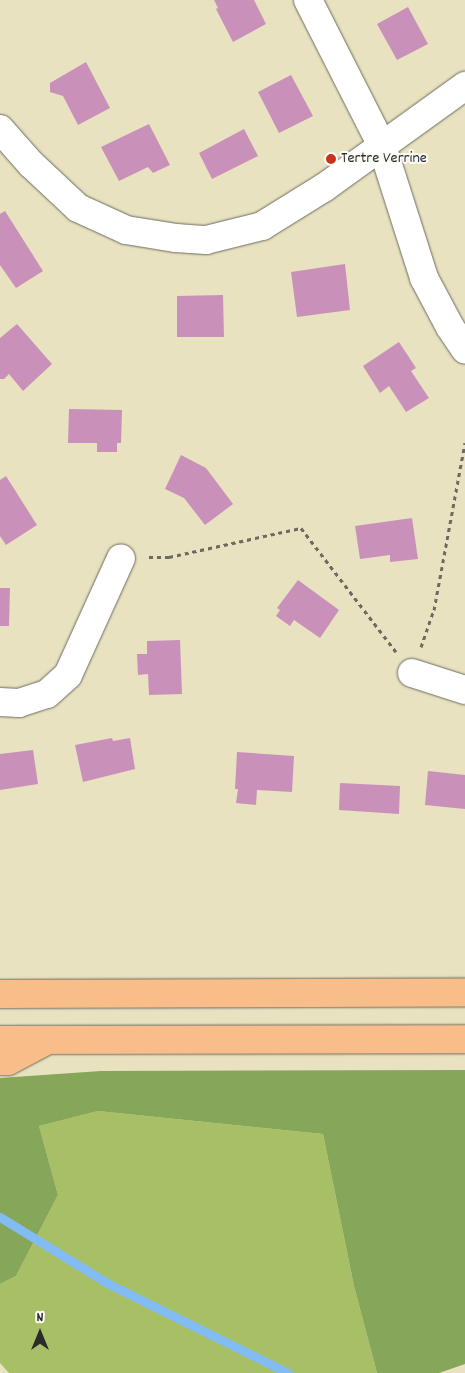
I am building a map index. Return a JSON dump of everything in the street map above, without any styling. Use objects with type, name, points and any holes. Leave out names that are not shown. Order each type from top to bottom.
[{"type":"main road","points":[[0,994],[465,992]]},
{"type":"main road","points":[[0,1040],[465,1039]]},
{"type":"main road","points":[[0,1061],[8,1060],[49,1040]]},
{"type":"street","points":[[308,0],[382,146],[424,278],[465,349]]},
{"type":"street","points":[[0,129],[31,164],[78,208],[126,230],[196,239],[230,236],[262,226],[326,186],[465,86]]},
{"type":"street","points":[[0,702],[19,703],[47,694],[68,675],[121,558]]},
{"type":"street","points":[[412,674],[465,690]]},
{"type":"path","points":[[412,674],[434,610],[465,443]]},
{"type":"path","points":[[121,558],[169,557],[301,528],[412,674]]},
{"type":"green space","points":[[465,1070],[465,1364],[439,1373],[377,1373],[354,1286],[323,1134],[98,1111],[39,1126],[58,1195],[16,1276],[0,1284],[0,1078],[101,1071]]},
{"type":"green space","points":[[98,1111],[323,1134],[354,1286],[377,1373],[9,1373],[0,1363],[0,1284],[16,1276],[58,1195],[39,1126]]},
{"type":"building","points":[[214,0],[254,0],[266,24],[233,42],[216,9],[218,8]]},
{"type":"building","points":[[408,7],[428,44],[397,60],[377,24]]},
{"type":"building","points":[[86,62],[110,108],[78,125],[63,96],[50,92],[50,83]]},
{"type":"building","points":[[291,75],[313,116],[279,133],[258,92]]},
{"type":"building","points":[[149,124],[170,165],[153,173],[148,167],[119,181],[101,147]]},
{"type":"building","points":[[244,129],[258,156],[212,179],[199,153]]},
{"type":"building","points":[[5,211],[43,271],[16,288],[0,265],[0,214]]},
{"type":"building","points":[[345,264],[350,310],[297,317],[291,272]]},
{"type":"building","points":[[223,295],[224,337],[177,337],[177,296]]},
{"type":"building","points":[[17,324],[52,364],[23,391],[9,374],[4,379],[0,379],[0,338]]},
{"type":"building","points":[[399,342],[416,368],[411,371],[429,398],[406,412],[389,386],[380,393],[363,366]]},
{"type":"building","points":[[69,409],[122,410],[121,443],[117,443],[117,452],[97,452],[97,443],[68,443]]},
{"type":"building","points":[[181,455],[206,468],[233,504],[205,525],[184,498],[165,489]]},
{"type":"building","points":[[6,476],[37,525],[6,545],[0,536],[0,480]]},
{"type":"building","points":[[412,518],[418,559],[390,562],[390,555],[360,559],[355,526]]},
{"type":"building","points":[[298,580],[339,610],[320,638],[294,620],[290,626],[276,616],[280,610],[277,608]]},
{"type":"building","points":[[0,588],[10,588],[9,626],[0,626]]},
{"type":"building","points":[[180,640],[182,694],[149,695],[148,674],[138,675],[137,654],[147,654],[147,641]]},
{"type":"building","points":[[112,738],[113,741],[130,738],[135,769],[83,782],[75,745]]},
{"type":"building","points":[[33,750],[38,784],[0,790],[0,754]]},
{"type":"building","points":[[237,752],[294,756],[292,792],[257,790],[256,805],[236,803],[238,789],[235,789]]},
{"type":"building","points":[[428,771],[465,775],[465,809],[425,805]]},
{"type":"building","points":[[340,783],[400,786],[399,814],[339,810]]},
{"type":"waterway","points":[[0,1217],[109,1284],[288,1373]]},
{"type":"place","name":"Tertre Verrine","points":[[331,159]]}]
